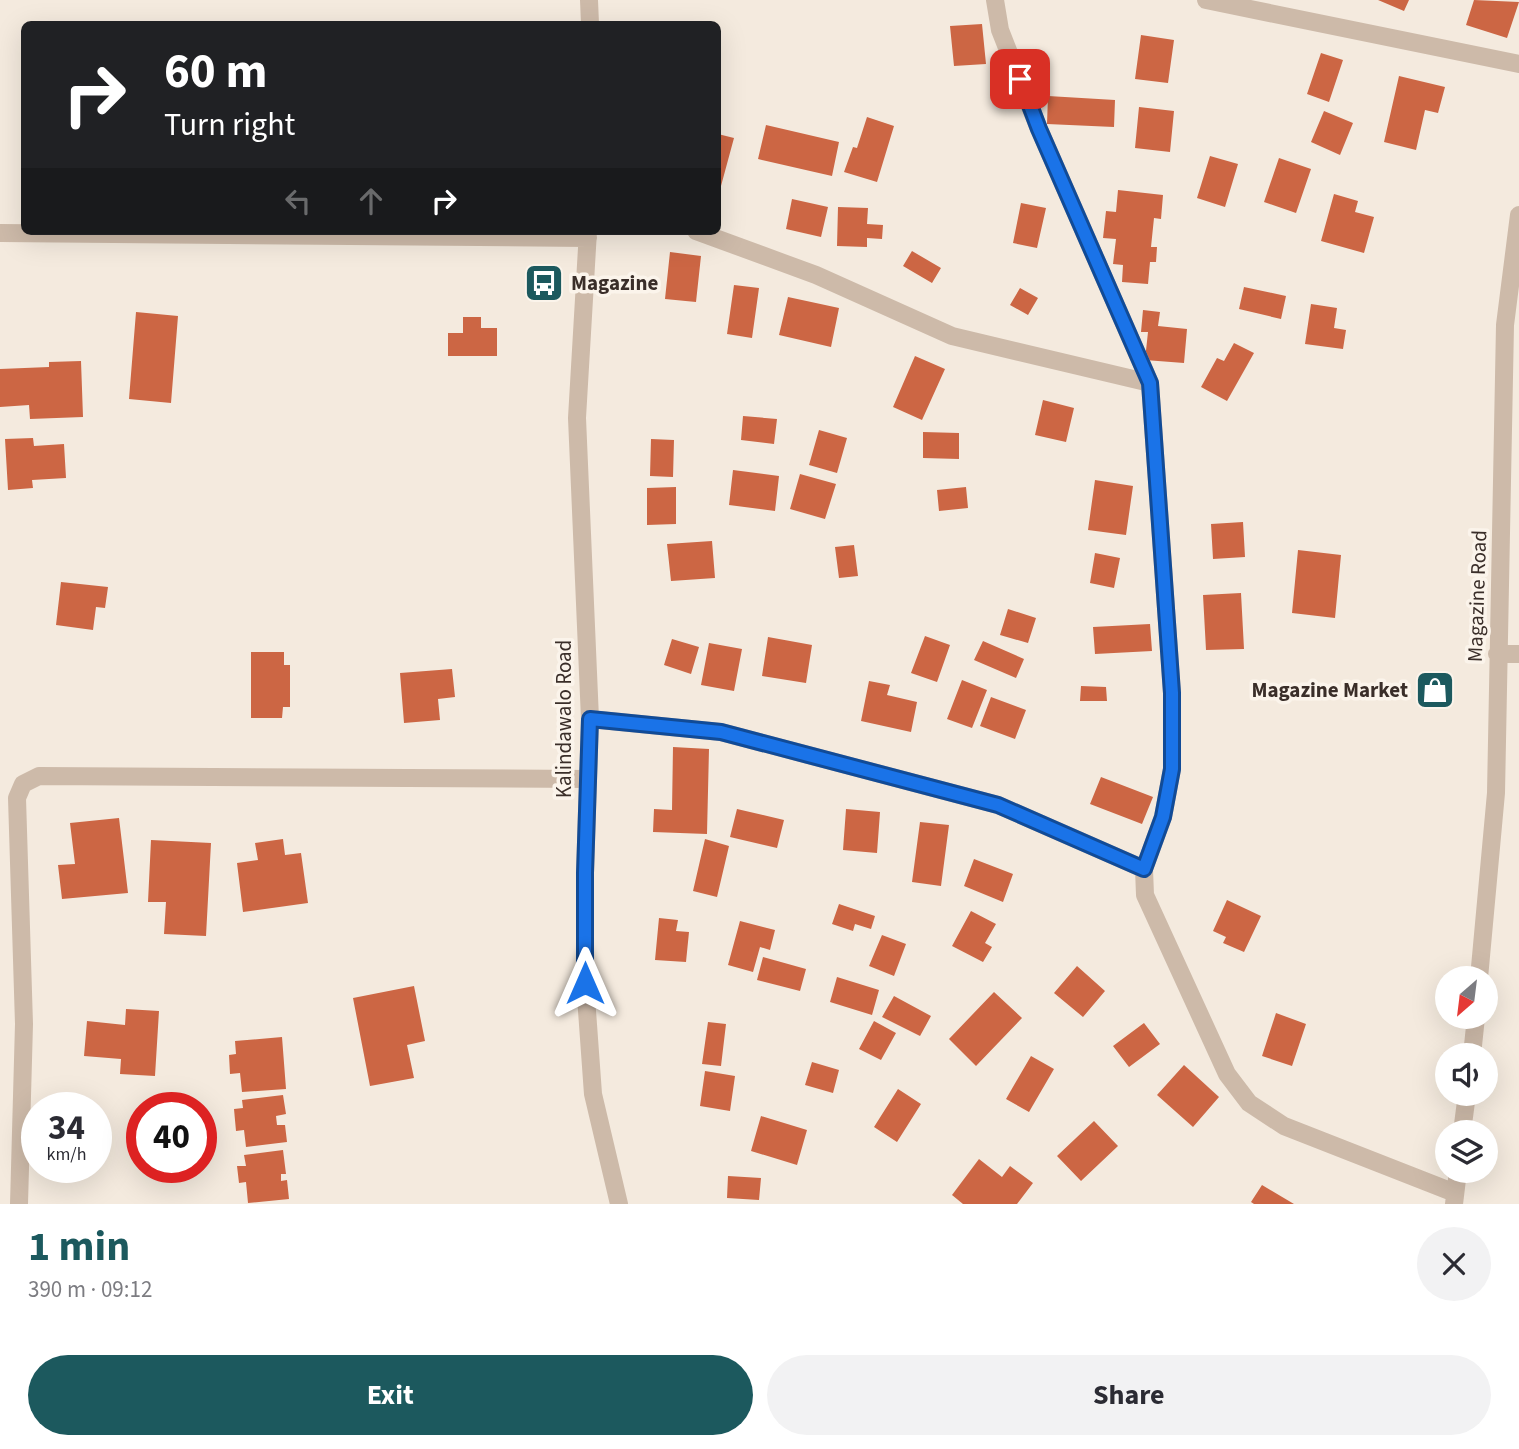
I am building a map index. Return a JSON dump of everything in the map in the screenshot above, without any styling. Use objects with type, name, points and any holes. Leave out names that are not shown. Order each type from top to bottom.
[{"type":"street","points":[[589,0],[590,21]]},
{"type":"street","points":[[995,0],[1000,30],[1039,129],[1150,383],[1172,693],[1172,769],[1163,817],[1144,869],[1145,895],[1227,1074],[1249,1103],[1284,1126],[1454,1198]]},
{"type":"street","points":[[1206,0],[1519,64]]},
{"type":"street","name":"Magazine Road","points":[[1480,966],[1496,793],[1505,326],[1519,215]]},
{"type":"street","points":[[0,233],[21,233]]},
{"type":"street","name":"Kalindawalo Road","points":[[588,235],[577,418],[590,719],[585,983],[593,1094],[619,1204]]},
{"type":"street","points":[[706,235],[816,275],[952,336],[1150,383]]},
{"type":"street","points":[[1497,654],[1519,654]]},
{"type":"street","points":[[590,719],[721,732],[998,805],[1144,869]]},
{"type":"street","points":[[19,1204],[24,1024],[17,798],[23,784],[40,776],[588,779]]},
{"type":"building","points":[[1378,0],[1409,0],[1404,11]]},
{"type":"building","points":[[1474,0],[1519,2],[1507,38],[1466,25]]},
{"type":"building","points":[[982,24],[986,64],[954,66],[950,26]]},
{"type":"building","points":[[1141,35],[1174,40],[1168,83],[1135,79]]},
{"type":"building","points":[[1321,53],[1343,60],[1329,102],[1307,94]]},
{"type":"building","points":[[1399,76],[1445,87],[1438,113],[1425,110],[1416,150],[1384,142]]},
{"type":"building","points":[[1048,96],[1115,100],[1114,127],[1047,124]]},
{"type":"building","points":[[1139,107],[1174,111],[1170,152],[1135,148]]},
{"type":"building","points":[[1324,111],[1353,123],[1340,155],[1311,142]]},
{"type":"building","points":[[867,117],[894,126],[877,182],[844,172],[853,147],[857,148]]},
{"type":"building","points":[[766,125],[839,142],[832,176],[758,159]]},
{"type":"building","points":[[721,135],[734,138],[721,186]]},
{"type":"building","points":[[1210,156],[1238,164],[1225,207],[1197,198]]},
{"type":"building","points":[[1279,158],[1311,169],[1296,213],[1264,202]]},
{"type":"building","points":[[1118,190],[1163,195],[1161,219],[1154,218],[1151,247],[1157,247],[1156,262],[1150,262],[1148,284],[1122,282],[1123,265],[1113,264],[1116,239],[1103,238],[1106,211],[1116,212]]},
{"type":"building","points":[[1334,194],[1358,201],[1355,212],[1374,217],[1364,253],[1321,241]]},
{"type":"building","points":[[792,199],[828,207],[821,237],[786,229]]},
{"type":"building","points":[[1021,203],[1046,208],[1037,248],[1013,243]]},
{"type":"building","points":[[838,207],[868,208],[867,224],[883,225],[882,239],[867,238],[867,247],[837,246]]},
{"type":"building","points":[[912,251],[941,268],[932,283],[903,266]]},
{"type":"building","points":[[670,252],[701,256],[696,302],[665,299]]},
{"type":"building","points":[[734,285],[759,288],[752,338],[727,334]]},
{"type":"building","points":[[1244,287],[1286,296],[1281,319],[1239,309]]},
{"type":"building","points":[[1020,288],[1038,298],[1028,315],[1010,305]]},
{"type":"building","points":[[788,297],[839,308],[831,347],[779,335]]},
{"type":"building","points":[[1311,304],[1337,308],[1334,328],[1346,330],[1343,349],[1305,344]]},
{"type":"building","points":[[1143,310],[1160,312],[1158,326],[1187,329],[1184,363],[1145,360],[1148,332],[1141,332]]},
{"type":"building","points":[[136,312],[178,316],[171,403],[129,399]]},
{"type":"building","points":[[463,317],[481,317],[481,328],[497,328],[497,356],[448,356],[448,333],[463,333]]},
{"type":"building","points":[[1234,343],[1254,353],[1227,401],[1201,387],[1217,358],[1224,361]]},
{"type":"building","points":[[915,356],[945,369],[922,420],[893,407]]},
{"type":"building","points":[[81,361],[83,417],[30,419],[29,405],[0,407],[0,369],[49,367],[49,362]]},
{"type":"building","points":[[1043,400],[1074,408],[1066,442],[1035,435]]},
{"type":"building","points":[[743,416],[777,419],[774,444],[741,440]]},
{"type":"building","points":[[819,430],[847,438],[837,473],[809,465]]},
{"type":"building","points":[[923,432],[959,433],[959,459],[923,458]]},
{"type":"building","points":[[33,438],[34,446],[64,444],[66,478],[32,480],[33,488],[8,490],[5,439]]},
{"type":"building","points":[[651,439],[674,440],[673,477],[650,476]]},
{"type":"building","points":[[733,470],[779,476],[775,511],[729,505]]},
{"type":"building","points":[[800,474],[836,484],[825,519],[790,509]]},
{"type":"building","points":[[1095,480],[1133,486],[1126,535],[1088,530]]},
{"type":"building","points":[[676,487],[676,524],[647,525],[647,488]]},
{"type":"building","points":[[966,487],[968,508],[939,511],[937,490]]},
{"type":"building","points":[[1243,522],[1245,557],[1213,559],[1211,524]]},
{"type":"building","points":[[712,541],[715,578],[671,581],[667,544]]},
{"type":"building","points":[[854,545],[858,576],[839,578],[835,547]]},
{"type":"building","points":[[1298,550],[1341,555],[1335,618],[1292,613]]},
{"type":"building","points":[[1095,553],[1120,558],[1114,588],[1090,583]]},
{"type":"building","points":[[61,582],[108,587],[105,608],[96,607],[93,630],[56,625]]},
{"type":"building","points":[[1241,593],[1244,649],[1206,650],[1203,595]]},
{"type":"building","points":[[1008,609],[1036,618],[1028,643],[1000,635]]},
{"type":"building","points":[[1150,624],[1152,651],[1095,654],[1093,627]]},
{"type":"building","points":[[925,636],[950,645],[937,682],[911,673]]},
{"type":"building","points":[[768,637],[812,645],[806,683],[762,676]]},
{"type":"building","points":[[672,639],[699,647],[691,674],[664,665]]},
{"type":"building","points":[[983,641],[1024,659],[1016,678],[974,660]]},
{"type":"building","points":[[709,643],[742,649],[734,691],[701,685]]},
{"type":"building","points":[[251,652],[284,652],[284,665],[290,665],[290,707],[283,707],[282,718],[251,718]]},
{"type":"building","points":[[452,669],[455,697],[438,699],[440,720],[404,723],[400,673]]},
{"type":"building","points":[[962,680],[987,690],[972,728],[947,719]]},
{"type":"building","points":[[869,681],[890,685],[887,695],[917,702],[911,732],[861,721]]},
{"type":"building","points":[[1081,686],[1106,687],[1107,701],[1080,701]]},
{"type":"building","points":[[991,697],[1026,710],[1015,739],[980,726]]},
{"type":"building","points":[[673,747],[709,749],[707,834],[653,832],[654,809],[672,810]]},
{"type":"building","points":[[1101,777],[1153,797],[1142,824],[1090,804]]},
{"type":"building","points":[[737,809],[784,820],[777,848],[730,837]]},
{"type":"building","points":[[846,809],[880,812],[877,853],[843,850]]},
{"type":"building","points":[[119,818],[128,893],[62,899],[58,865],[75,864],[70,823]]},
{"type":"building","points":[[920,822],[949,825],[941,886],[912,882]]},
{"type":"building","points":[[283,839],[285,855],[301,853],[308,903],[243,912],[237,863],[258,860],[255,843]]},
{"type":"building","points":[[705,839],[729,846],[717,897],[693,891]]},
{"type":"building","points":[[151,840],[211,843],[206,936],[164,934],[166,902],[148,902]]},
{"type":"building","points":[[974,859],[1013,874],[1003,902],[964,886]]},
{"type":"building","points":[[1227,900],[1261,916],[1244,952],[1223,943],[1226,937],[1213,931]]},
{"type":"building","points":[[839,904],[875,916],[871,929],[855,924],[853,931],[832,924]]},
{"type":"building","points":[[971,911],[996,924],[985,943],[992,947],[983,962],[952,946]]},
{"type":"building","points":[[659,918],[678,920],[676,931],[689,932],[686,962],[655,960]]},
{"type":"building","points":[[740,921],[775,930],[770,950],[760,947],[753,972],[728,965]]},
{"type":"building","points":[[882,935],[906,944],[894,976],[869,966]]},
{"type":"building","points":[[763,957],[806,969],[800,991],[757,980]]},
{"type":"building","points":[[1077,966],[1105,991],[1083,1017],[1054,993]]},
{"type":"building","points":[[837,977],[879,990],[872,1015],[830,1002]]},
{"type":"building","points":[[414,986],[425,1041],[407,1045],[414,1078],[370,1086],[353,998]]},
{"type":"building","points":[[994,992],[1022,1018],[976,1066],[949,1039]]},
{"type":"building","points":[[894,996],[931,1016],[920,1036],[882,1017]]},
{"type":"building","points":[[126,1009],[159,1011],[155,1076],[120,1074],[121,1059],[84,1056],[87,1021],[125,1025]]},
{"type":"building","points":[[1276,1013],[1306,1024],[1292,1066],[1262,1056]]},
{"type":"building","points":[[874,1021],[896,1033],[881,1060],[859,1049]]},
{"type":"building","points":[[708,1022],[726,1024],[721,1066],[702,1064]]},
{"type":"building","points":[[1144,1023],[1160,1044],[1129,1067],[1113,1046]]},
{"type":"building","points":[[282,1037],[286,1089],[242,1092],[240,1073],[230,1074],[229,1055],[236,1054],[235,1041]]},
{"type":"building","points":[[1031,1056],[1054,1069],[1029,1112],[1006,1099]]},
{"type":"building","points":[[812,1062],[839,1070],[833,1093],[805,1085]]},
{"type":"building","points":[[1184,1065],[1219,1097],[1193,1127],[1157,1095]]},
{"type":"building","points":[[705,1071],[735,1076],[730,1111],[700,1106]]},
{"type":"building","points":[[898,1089],[921,1104],[897,1142],[874,1127]]},
{"type":"building","points":[[283,1095],[286,1114],[276,1116],[277,1125],[285,1125],[287,1142],[246,1147],[244,1130],[236,1131],[234,1109],[243,1108],[242,1100]]},
{"type":"building","points":[[761,1116],[807,1130],[797,1165],[751,1151]]},
{"type":"building","points":[[1094,1121],[1118,1146],[1081,1181],[1057,1156]]},
{"type":"building","points":[[283,1150],[286,1174],[281,1174],[281,1181],[287,1180],[289,1199],[248,1203],[246,1182],[239,1183],[237,1166],[246,1166],[244,1155]]},
{"type":"building","points":[[979,1159],[1002,1177],[1010,1166],[1033,1183],[1017,1204],[963,1204],[952,1195]]},
{"type":"building","points":[[728,1176],[761,1178],[759,1200],[727,1198]]},
{"type":"building","points":[[1262,1185],[1294,1204],[1254,1204],[1251,1202]]},
{"type":"place","name":"Magazine","points":[[544,283]]},
{"type":"place","name":"Magazine Market","points":[[1435,690]]},
{"type":"route","points":[[585,983],[590,719],[721,732],[998,805],[1144,869],[1163,817],[1172,769],[1172,693],[1150,383],[1039,129],[1020,79]]}]
